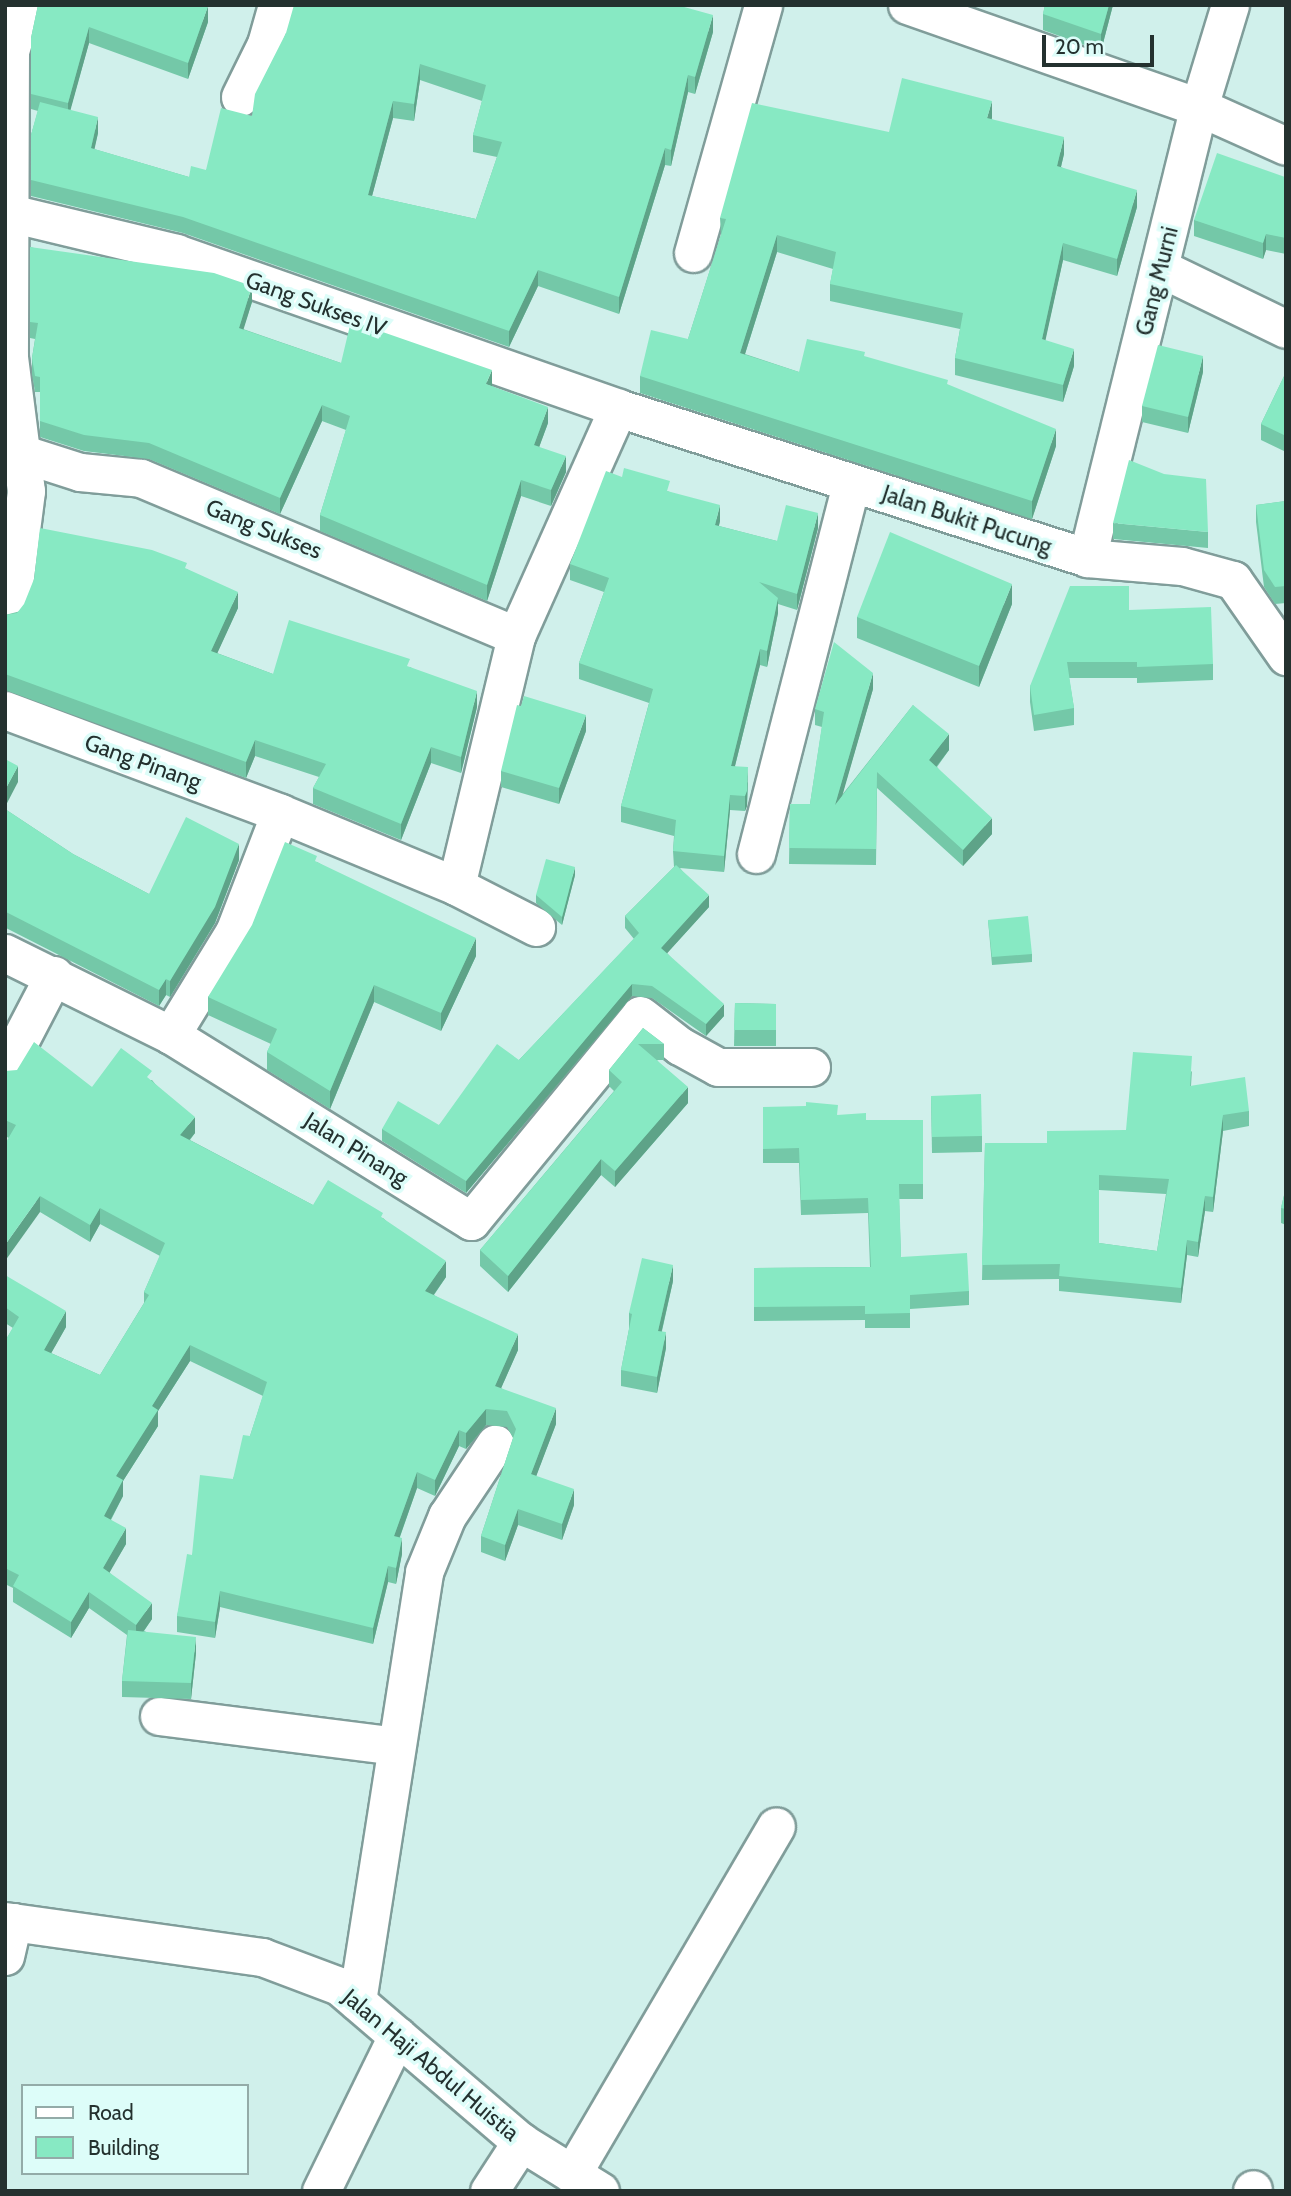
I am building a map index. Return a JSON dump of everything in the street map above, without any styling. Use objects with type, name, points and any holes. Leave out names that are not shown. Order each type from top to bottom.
[{"type":"street","points":[[5,612],[13,592],[26,491],[12,449],[9,357],[8,51],[24,5]]},
{"type":"street","points":[[240,97],[266,44],[277,5]]},
{"type":"street","points":[[694,253],[763,5]]},
{"type":"street","points":[[907,5],[1199,107],[1286,146]]},
{"type":"street","name":"Gang Murni","points":[[1087,558],[1199,107],[1230,5]]},
{"type":"street","name":"Gang Sukses IV","points":[[10,214],[176,253],[618,408]]},
{"type":"street","points":[[1160,268],[1286,329]]},
{"type":"street","points":[[456,886],[516,636],[618,408]]},
{"type":"street","name":"Jalan Bukit Pucung","points":[[618,408],[1087,558],[1182,566],[1233,580],[1286,656]]},
{"type":"street","name":"Gang Sukses","points":[[12,449],[80,472],[141,478],[516,636]]},
{"type":"street","points":[[756,854],[851,484]]},
{"type":"street","name":"Gang Pinang","points":[[5,710],[280,813],[456,886],[536,928]]},
{"type":"street","points":[[171,1035],[234,932],[280,813]]},
{"type":"street","name":"Jalan Pinang","points":[[5,953],[171,1035],[471,1222],[640,1015],[680,1046],[718,1067],[811,1068]]},
{"type":"street","points":[[5,1069],[54,975]]},
{"type":"street","points":[[357,2001],[424,1572],[447,1516],[495,1444]]},
{"type":"street","points":[[159,1716],[395,1746]]},
{"type":"street","points":[[586,2182],[776,1826]]},
{"type":"street","name":"Jalan Haji Abdul Huistia","points":[[8,1933],[262,1957],[339,1986],[521,2142],[586,2182]]},
{"type":"street","points":[[321,2191],[397,2036]]},
{"type":"street","points":[[489,2191],[521,2142]]},
{"type":"building","points":[[38,5],[208,6],[188,63],[89,27],[68,103],[31,94],[31,38]]},
{"type":"building","points":[[294,5],[677,5],[713,15],[695,77],[688,75],[671,150],[665,148],[619,297],[538,270],[509,331],[183,217],[31,180],[31,135],[40,102],[98,117],[91,148],[189,177],[191,166],[206,170],[221,108],[252,116],[255,94],[286,33]],"holes":[[[420,64],[486,85],[473,135],[502,142],[476,219],[368,195],[393,101],[414,104]]]},
{"type":"building","points":[[1045,5],[1109,5],[1101,34],[1043,14]]},
{"type":"building","points":[[902,78],[992,101],[987,118],[1064,137],[1057,166],[1137,190],[1117,259],[1063,243],[1042,339],[1074,349],[1063,385],[955,358],[963,313],[830,284],[836,252],[777,235],[740,353],[799,372],[807,339],[865,352],[864,356],[948,380],[947,384],[1056,429],[1032,501],[640,376],[651,330],[688,339],[726,219],[720,218],[752,103],[889,132]]},
{"type":"building","points":[[1217,153],[1286,176],[1286,238],[1266,234],[1263,243],[1194,220]]},
{"type":"building","points":[[30,247],[214,273],[252,286],[239,328],[341,363],[351,321],[492,370],[486,384],[548,407],[534,445],[566,456],[551,490],[521,480],[487,585],[320,515],[350,416],[322,405],[280,498],[149,443],[84,435],[40,421],[40,377],[35,376],[32,358],[38,323],[30,322]]},
{"type":"building","points":[[1158,345],[1203,356],[1188,417],[1142,406]]},
{"type":"building","points":[[1286,372],[1286,436],[1261,424]]},
{"type":"building","points":[[1129,460],[1164,474],[1206,479],[1208,532],[1113,523]]},
{"type":"building","points":[[624,468],[670,481],[667,491],[720,505],[715,525],[777,541],[786,505],[818,513],[797,594],[759,582],[778,598],[767,651],[760,649],[731,766],[748,767],[747,791],[745,796],[730,795],[724,856],[673,851],[676,820],[621,806],[653,689],[579,663],[609,578],[570,564],[606,471],[622,477]]},
{"type":"building","points":[[1286,501],[1286,586],[1275,587],[1264,570],[1256,505]]},
{"type":"building","points":[[40,528],[152,550],[187,563],[185,568],[238,592],[211,651],[273,674],[289,620],[410,659],[407,666],[477,691],[461,757],[431,747],[401,824],[313,788],[326,764],[255,740],[246,762],[5,674],[5,615],[17,613],[24,604],[34,579]]},
{"type":"building","points":[[890,532],[1012,584],[979,666],[857,617]]},
{"type":"building","points":[[1070,586],[1129,586],[1129,610],[1211,607],[1213,664],[1137,667],[1137,662],[1067,662],[1074,708],[1034,715],[1030,686]]},
{"type":"building","points":[[834,642],[873,673],[835,805],[913,705],[949,734],[929,760],[992,818],[963,850],[877,772],[876,849],[789,848],[790,804],[810,804],[824,712],[815,709]]},
{"type":"building","points":[[524,696],[586,715],[559,788],[501,771],[517,705],[521,706]]},
{"type":"building","points":[[5,759],[18,766],[5,790]]},
{"type":"building","points":[[5,809],[73,854],[149,894],[186,817],[239,844],[215,907],[170,981],[166,979],[159,990],[5,913]]},
{"type":"building","points":[[285,842],[317,856],[315,861],[476,938],[441,1013],[374,985],[330,1091],[267,1052],[277,1029],[208,997],[252,925]]},
{"type":"building","points":[[546,859],[575,867],[562,917],[536,895]]},
{"type":"building","points":[[676,865],[709,895],[661,948],[724,1004],[706,1024],[652,986],[632,984],[466,1181],[382,1129],[398,1101],[439,1125],[497,1044],[519,1060],[639,933],[625,916]]},
{"type":"building","points":[[1028,916],[1032,954],[992,957],[988,920]]},
{"type":"building","points":[[735,1003],[776,1004],[776,1030],[734,1030]]},
{"type":"building","points":[[643,1028],[664,1044],[638,1044],[688,1087],[615,1171],[601,1159],[508,1276],[480,1250],[622,1082],[609,1070]]},
{"type":"building","points":[[34,1042],[92,1087],[121,1048],[152,1071],[147,1077],[195,1117],[180,1135],[313,1205],[328,1180],[383,1213],[381,1217],[446,1261],[425,1291],[518,1334],[495,1386],[556,1408],[531,1474],[574,1489],[562,1524],[518,1509],[505,1545],[481,1536],[516,1429],[507,1411],[486,1409],[466,1433],[459,1430],[435,1480],[417,1472],[394,1536],[402,1538],[396,1568],[388,1566],[373,1628],[220,1591],[215,1622],[177,1616],[187,1554],[192,1555],[200,1475],[233,1479],[243,1435],[250,1436],[267,1382],[190,1345],[152,1406],[158,1410],[116,1476],[123,1480],[104,1516],[126,1528],[103,1568],[152,1603],[136,1625],[89,1592],[71,1622],[13,1586],[19,1575],[5,1568],[5,1341],[19,1317],[5,1307],[5,1275],[66,1311],[44,1350],[100,1375],[149,1295],[144,1292],[165,1243],[100,1208],[90,1225],[40,1196],[5,1245],[5,1144],[16,1125],[5,1120],[5,1071],[17,1070]]},
{"type":"building","points":[[1133,1052],[1192,1056],[1190,1086],[1245,1077],[1249,1111],[1223,1115],[1213,1197],[1205,1196],[1198,1242],[1187,1240],[1181,1288],[1059,1276],[1060,1264],[982,1265],[985,1143],[1047,1143],[1047,1131],[1126,1130]],"holes":[[[1099,1175],[1169,1179],[1157,1251],[1099,1243]]]},
{"type":"building","points":[[981,1094],[982,1136],[932,1137],[931,1096]]},
{"type":"building","points":[[806,1102],[838,1105],[837,1115],[866,1113],[866,1120],[923,1120],[923,1184],[899,1184],[901,1257],[967,1253],[969,1291],[910,1295],[910,1313],[865,1314],[865,1306],[754,1307],[754,1268],[871,1267],[868,1198],[801,1200],[799,1148],[763,1149],[763,1107],[806,1106]]},
{"type":"building","points":[[1286,1187],[1286,1209],[1281,1208]]},
{"type":"building","points":[[642,1258],[673,1265],[658,1331],[666,1332],[657,1377],[621,1370],[632,1314],[629,1313]]},
{"type":"building","points":[[128,1630],[196,1637],[191,1683],[122,1681]]}]
